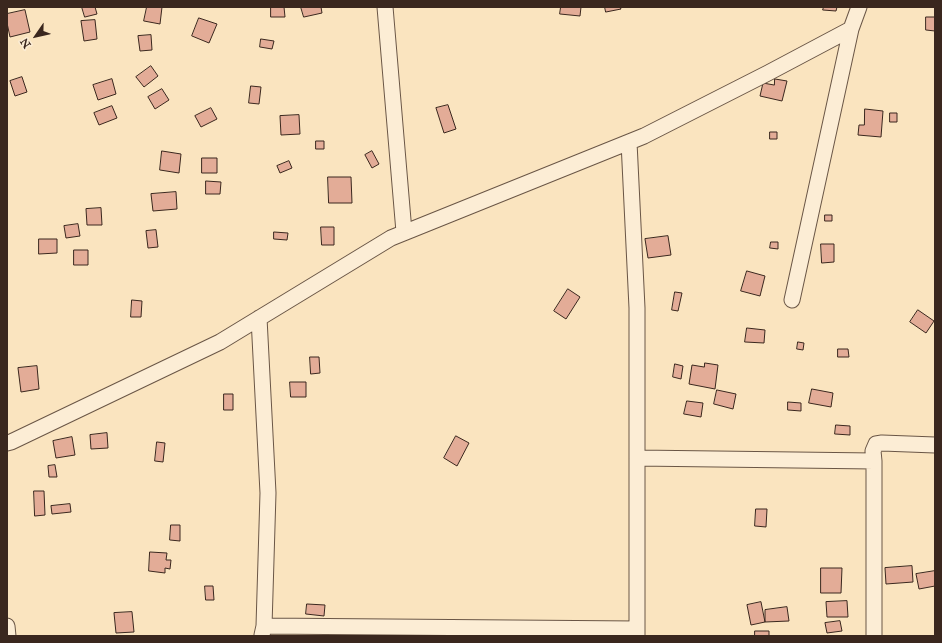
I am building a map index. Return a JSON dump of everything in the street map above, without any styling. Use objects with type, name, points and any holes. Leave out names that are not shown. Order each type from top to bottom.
[{"type":"street","points":[[385,7],[404,232]]},
{"type":"street","points":[[792,300],[851,29],[859,7]]},
{"type":"street","points":[[7,443],[220,342],[391,238],[644,136],[851,29]]},
{"type":"street","points":[[259,318],[268,493],[263,631],[637,633],[637,308],[629,142]]},
{"type":"street","points":[[874,636],[873,451],[876,444],[882,443],[935,444]]},
{"type":"street","points":[[637,458],[874,461]]},
{"type":"street","points":[[7,626],[8,636]]},
{"type":"building","points":[[82,7],[95,7],[97,14],[85,17]]},
{"type":"building","points":[[147,7],[162,7],[160,24],[144,21]]},
{"type":"building","points":[[271,7],[284,7],[285,17],[271,17]]},
{"type":"building","points":[[301,7],[321,7],[322,13],[304,17]]},
{"type":"building","points":[[561,7],[581,7],[580,16],[560,14]]},
{"type":"building","points":[[605,7],[620,7],[621,9],[606,12]]},
{"type":"building","points":[[824,7],[837,7],[836,11],[823,10]]},
{"type":"building","points":[[25,10],[30,32],[10,37],[7,14]]},
{"type":"building","points":[[926,17],[935,17],[935,31],[926,30]]},
{"type":"building","points":[[199,18],[217,24],[209,43],[192,36]]},
{"type":"building","points":[[95,20],[97,39],[84,41],[81,21]]},
{"type":"building","points":[[151,35],[152,50],[140,51],[138,36]]},
{"type":"building","points":[[261,39],[274,41],[272,49],[260,47]]},
{"type":"building","points":[[151,66],[158,76],[144,87],[136,77]]},
{"type":"building","points":[[22,77],[27,92],[15,96],[10,81]]},
{"type":"building","points":[[112,79],[116,94],[98,100],[93,85]]},
{"type":"building","points":[[775,79],[787,81],[782,101],[760,96],[763,83],[774,85]]},
{"type":"building","points":[[251,86],[261,87],[259,104],[249,103]]},
{"type":"building","points":[[162,89],[169,100],[155,109],[148,97]]},
{"type":"building","points":[[448,105],[456,129],[444,133],[436,108]]},
{"type":"building","points":[[112,106],[117,118],[99,125],[94,113]]},
{"type":"building","points":[[211,108],[217,119],[201,127],[195,116]]},
{"type":"building","points":[[865,109],[883,111],[881,137],[858,135],[859,125],[864,125]]},
{"type":"building","points":[[890,113],[897,113],[897,122],[890,122]]},
{"type":"building","points":[[299,115],[300,134],[281,135],[280,116]]},
{"type":"building","points":[[770,132],[777,132],[777,139],[770,139]]},
{"type":"building","points":[[316,141],[324,141],[324,149],[316,149]]},
{"type":"building","points":[[162,151],[181,154],[179,173],[160,170]]},
{"type":"building","points":[[372,151],[379,164],[372,168],[365,155]]},
{"type":"building","points":[[202,158],[217,158],[217,173],[202,173]]},
{"type":"building","points":[[289,161],[292,168],[280,173],[277,166]]},
{"type":"building","points":[[328,177],[351,177],[352,203],[329,203]]},
{"type":"building","points":[[206,181],[221,182],[220,194],[206,194]]},
{"type":"building","points":[[176,192],[177,209],[153,211],[151,194]]},
{"type":"building","points":[[101,208],[102,225],[87,225],[86,209]]},
{"type":"building","points":[[825,215],[832,215],[832,221],[825,221]]},
{"type":"building","points":[[78,224],[80,236],[66,238],[64,226]]},
{"type":"building","points":[[321,227],[334,227],[334,245],[322,245]]},
{"type":"building","points":[[156,230],[158,247],[148,248],[146,231]]},
{"type":"building","points":[[274,232],[288,233],[287,240],[274,239]]},
{"type":"building","points":[[668,236],[671,255],[648,258],[645,239]]},
{"type":"building","points":[[39,239],[57,239],[57,253],[39,254]]},
{"type":"building","points":[[771,242],[778,242],[778,249],[770,248]]},
{"type":"building","points":[[821,244],[834,244],[834,262],[822,263]]},
{"type":"building","points":[[74,250],[88,250],[88,265],[74,265]]},
{"type":"building","points":[[747,271],[765,276],[760,296],[741,291]]},
{"type":"building","points":[[568,289],[580,297],[566,319],[554,311]]},
{"type":"building","points":[[675,292],[682,293],[678,311],[672,310]]},
{"type":"building","points":[[132,300],[142,301],[141,317],[131,317]]},
{"type":"building","points":[[918,310],[934,321],[926,333],[910,322]]},
{"type":"building","points":[[747,328],[765,330],[764,343],[745,342]]},
{"type":"building","points":[[798,342],[804,343],[803,350],[797,349]]},
{"type":"building","points":[[838,349],[848,349],[849,357],[838,357]]},
{"type":"building","points":[[310,357],[319,357],[320,373],[311,374]]},
{"type":"building","points":[[705,363],[718,365],[715,389],[689,384],[692,365],[704,367]]},
{"type":"building","points":[[675,364],[683,366],[681,379],[673,377]]},
{"type":"building","points":[[37,366],[39,389],[21,392],[18,368]]},
{"type":"building","points":[[290,382],[306,382],[306,397],[291,397]]},
{"type":"building","points":[[812,389],[833,393],[831,407],[809,403]]},
{"type":"building","points":[[717,390],[736,394],[733,409],[714,404]]},
{"type":"building","points":[[224,394],[233,394],[233,410],[224,410]]},
{"type":"building","points":[[687,401],[703,403],[701,417],[684,414]]},
{"type":"building","points":[[788,402],[801,403],[801,411],[788,410]]},
{"type":"building","points":[[836,425],[850,426],[850,435],[835,434]]},
{"type":"building","points":[[107,433],[108,448],[91,449],[90,435]]},
{"type":"building","points":[[456,436],[469,443],[457,466],[444,458]]},
{"type":"building","points":[[72,437],[75,455],[56,458],[53,441]]},
{"type":"building","points":[[157,442],[165,443],[163,462],[155,461]]},
{"type":"building","points":[[55,465],[57,477],[49,477],[48,466]]},
{"type":"building","points":[[34,491],[44,491],[45,515],[35,516]]},
{"type":"building","points":[[70,504],[71,512],[52,514],[51,506]]},
{"type":"building","points":[[756,509],[767,509],[766,527],[755,526]]},
{"type":"building","points":[[171,525],[180,525],[180,541],[170,540]]},
{"type":"building","points":[[150,552],[167,553],[166,560],[171,560],[170,569],[165,568],[165,573],[149,571]]},
{"type":"building","points":[[912,566],[913,582],[886,584],[885,568]]},
{"type":"building","points":[[821,568],[842,568],[841,593],[821,593]]},
{"type":"building","points":[[935,571],[935,586],[919,589],[916,574]]},
{"type":"building","points":[[205,586],[213,586],[214,600],[206,600]]},
{"type":"building","points":[[847,601],[848,617],[827,617],[826,602]]},
{"type":"building","points":[[761,602],[765,622],[751,625],[747,605]]},
{"type":"building","points":[[307,604],[325,605],[324,616],[306,614]]},
{"type":"building","points":[[787,607],[789,621],[765,622],[765,610]]},
{"type":"building","points":[[132,612],[134,632],[116,633],[114,613]]},
{"type":"building","points":[[840,621],[842,631],[827,633],[825,623]]},
{"type":"building","points":[[755,631],[769,631],[769,636],[755,636]]}]
